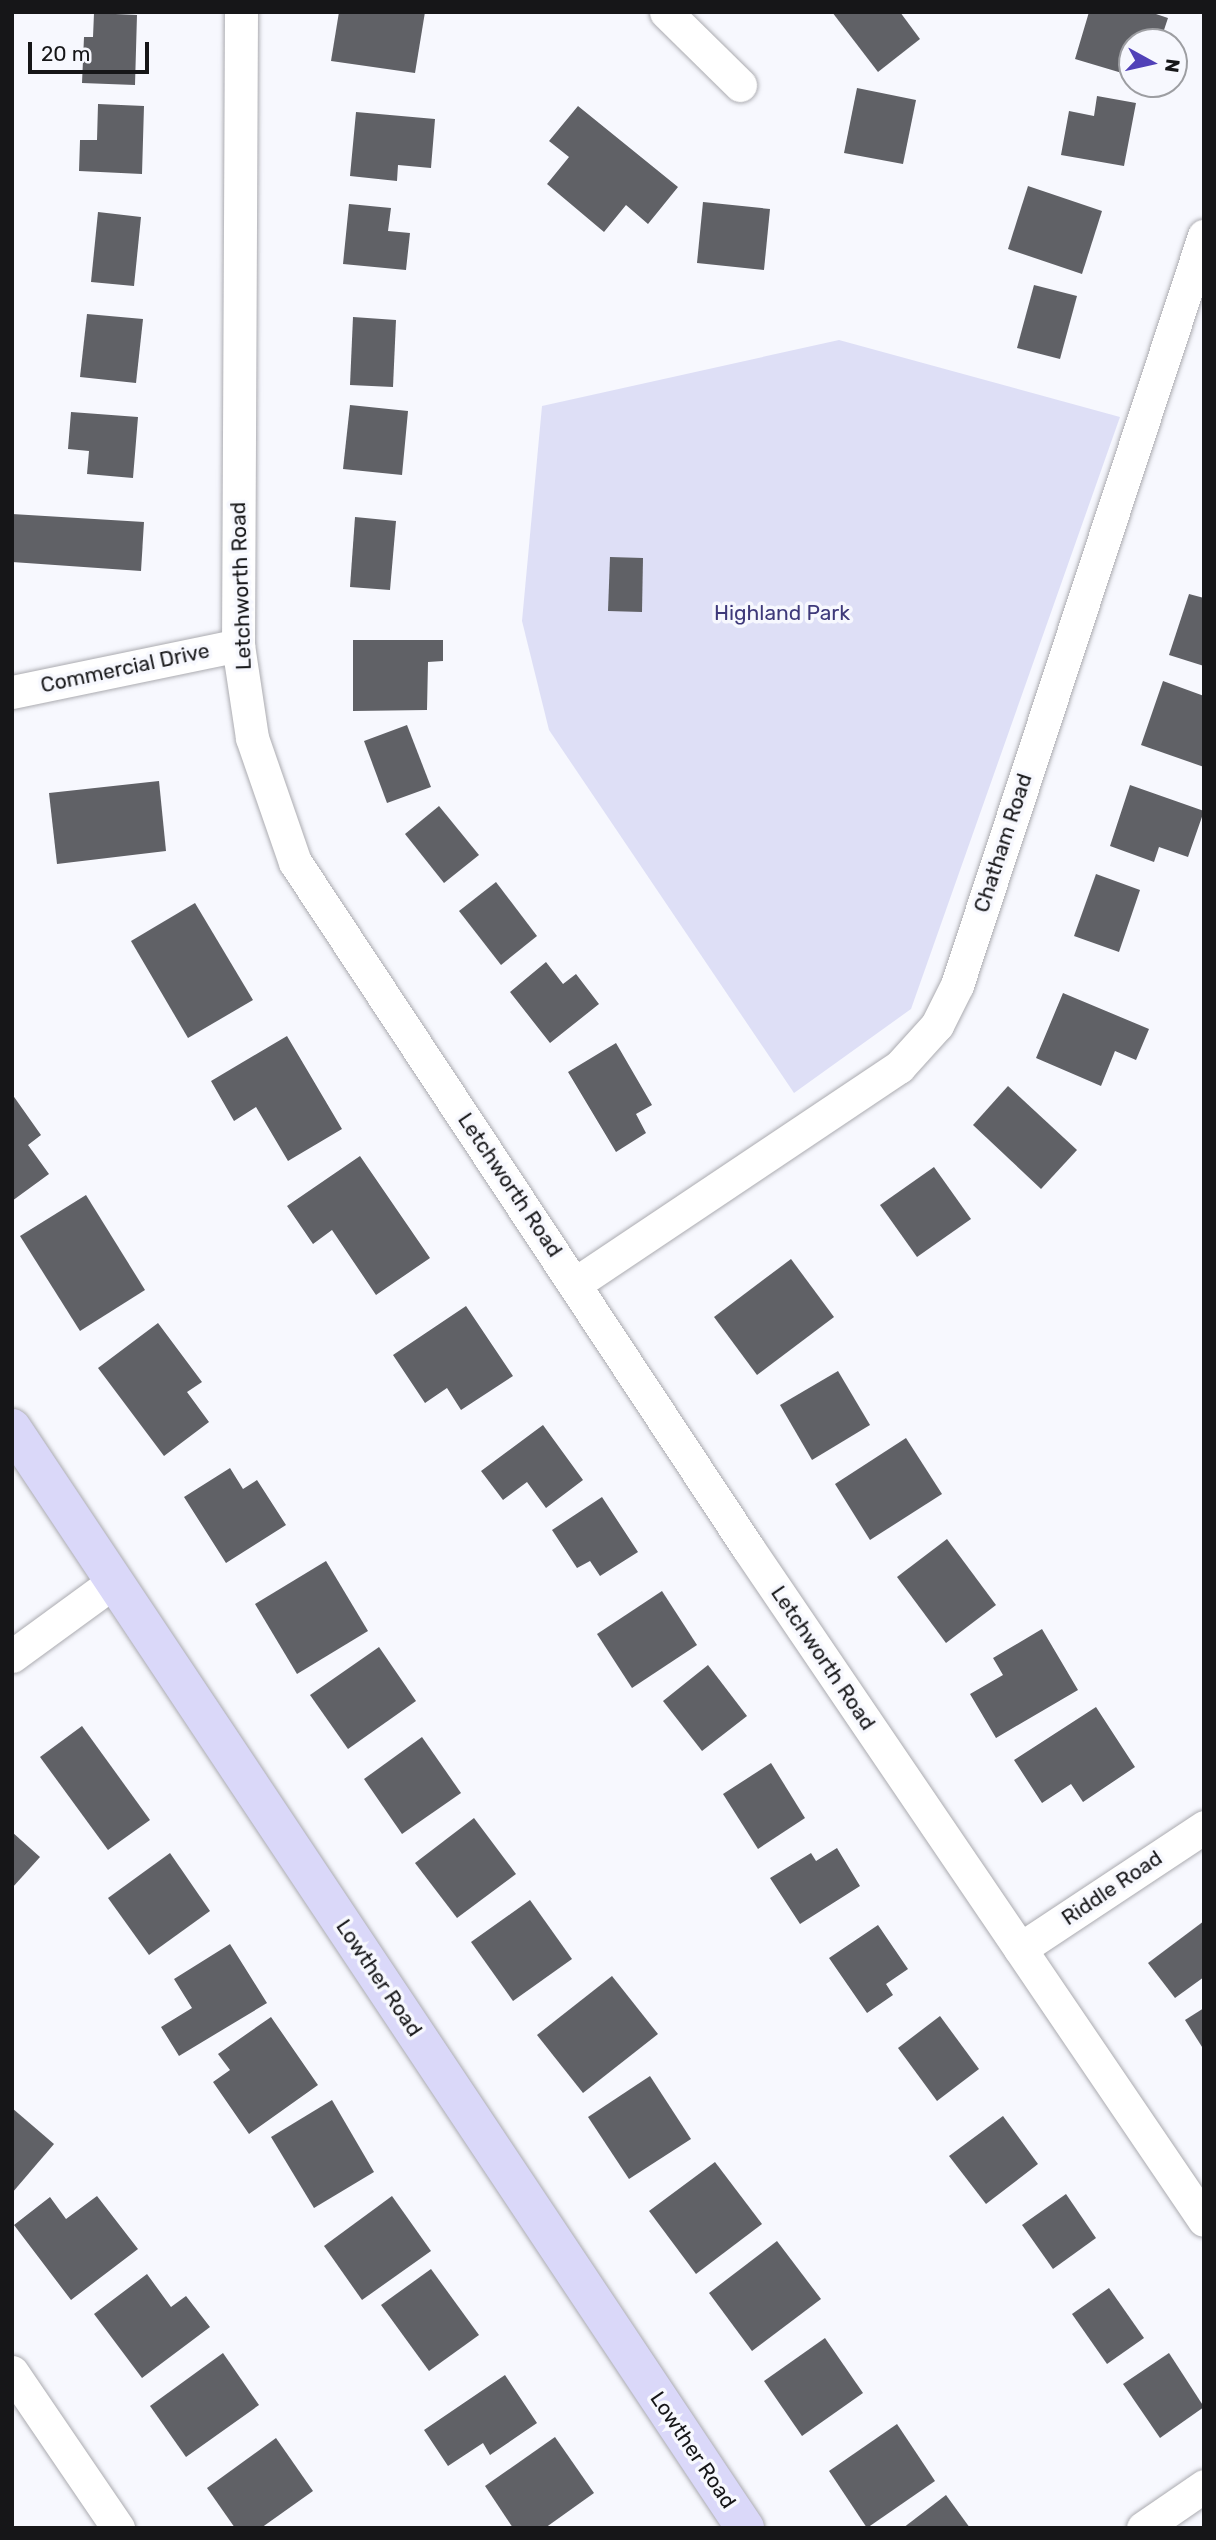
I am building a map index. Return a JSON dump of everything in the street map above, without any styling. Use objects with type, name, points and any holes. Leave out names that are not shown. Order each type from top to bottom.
[{"type":"main road","name":"Lowther Road","points":[[12,1428],[745,2528]]},
{"type":"street","name":"Letchworth Road","points":[[242,12],[238,645],[251,738],[295,862],[1020,1949],[1204,2220]]},
{"type":"street","points":[[666,12],[740,85]]},
{"type":"street","name":"Chatham Road","points":[[576,1283],[899,1067],[937,1025],[957,985],[1204,236]]},
{"type":"street","name":"Commercial Drive","points":[[12,692],[238,645]]},
{"type":"street","points":[[12,1656],[115,1581]]},
{"type":"street","name":"Riddle Road","points":[[1020,1949],[1204,1827]]},
{"type":"street","points":[[12,2372],[118,2528]]},
{"type":"street","points":[[1143,2528],[1204,2486]]},
{"type":"green space","name":"Highland Park","points":[[839,340],[1120,417],[911,1009],[794,1093],[549,730],[522,621],[542,406]]},
{"type":"building","points":[[339,12],[425,12],[415,73],[331,61]]},
{"type":"building","points":[[832,12],[900,12],[920,39],[878,72]]},
{"type":"building","points":[[1089,12],[1150,12],[1168,18],[1165,28],[1118,28],[1118,72],[1075,59]]},
{"type":"building","points":[[94,13],[137,15],[135,85],[82,83],[84,37],[93,37]]},
{"type":"building","points":[[857,88],[916,100],[903,164],[844,153]]},
{"type":"building","points":[[1097,96],[1136,103],[1124,166],[1061,155],[1069,111],[1094,116]]},
{"type":"building","points":[[98,104],[144,106],[142,174],[79,171],[80,140],[97,140]]},
{"type":"building","points":[[578,106],[678,187],[648,224],[626,205],[604,232],[547,184],[569,157],[549,141]]},
{"type":"building","points":[[356,112],[435,119],[431,168],[398,165],[397,181],[350,176]]},
{"type":"building","points":[[1028,186],[1102,211],[1082,274],[1008,249]]},
{"type":"building","points":[[703,202],[770,209],[764,270],[697,263]]},
{"type":"building","points":[[349,204],[391,208],[388,231],[410,233],[406,270],[343,264]]},
{"type":"building","points":[[98,212],[141,217],[134,286],[91,282]]},
{"type":"building","points":[[1034,285],[1077,296],[1060,359],[1017,348]]},
{"type":"building","points":[[87,314],[143,319],[136,383],[80,377]]},
{"type":"building","points":[[353,317],[396,320],[393,387],[350,385]]},
{"type":"building","points":[[350,405],[408,411],[402,475],[343,469]]},
{"type":"building","points":[[71,412],[138,417],[133,478],[87,474],[89,451],[68,449]]},
{"type":"building","points":[[12,514],[144,522],[141,571],[12,562]]},
{"type":"building","points":[[355,517],[396,521],[390,590],[350,587]]},
{"type":"building","points":[[610,557],[643,558],[642,612],[608,611]]},
{"type":"building","points":[[1189,594],[1204,598],[1204,666],[1169,655]]},
{"type":"building","points":[[353,640],[443,640],[443,661],[428,662],[427,710],[353,711]]},
{"type":"building","points":[[1163,681],[1204,696],[1204,767],[1141,745]]},
{"type":"building","points":[[407,725],[431,787],[387,803],[364,741]]},
{"type":"building","points":[[159,781],[166,851],[57,864],[49,793]]},
{"type":"building","points":[[1130,785],[1204,811],[1188,857],[1159,847],[1154,862],[1110,846]]},
{"type":"building","points":[[439,806],[479,855],[444,883],[405,834]]},
{"type":"building","points":[[1096,874],[1140,890],[1119,952],[1074,936]]},
{"type":"building","points":[[496,882],[537,936],[501,965],[459,911]]},
{"type":"building","points":[[195,903],[253,1000],[188,1038],[131,941]]},
{"type":"building","points":[[546,962],[563,984],[576,974],[599,1004],[550,1043],[510,992]]},
{"type":"building","points":[[1063,993],[1149,1029],[1136,1060],[1115,1051],[1101,1086],[1036,1058]]},
{"type":"building","points":[[287,1036],[342,1129],[288,1161],[256,1107],[234,1121],[211,1081]]},
{"type":"building","points":[[616,1043],[652,1105],[636,1114],[646,1133],[616,1152],[568,1072]]},
{"type":"building","points":[[1008,1086],[1077,1150],[1041,1189],[973,1125]]},
{"type":"building","points":[[12,1094],[41,1135],[28,1145],[49,1174],[12,1201]]},
{"type":"building","points":[[360,1156],[430,1258],[376,1295],[332,1230],[313,1244],[287,1206]]},
{"type":"building","points":[[934,1167],[971,1219],[917,1257],[880,1205]]},
{"type":"building","points":[[86,1195],[145,1290],[80,1331],[20,1236]]},
{"type":"building","points":[[791,1259],[834,1317],[757,1375],[714,1317]]},
{"type":"building","points":[[466,1306],[513,1376],[461,1410],[447,1388],[425,1403],[393,1355]]},
{"type":"building","points":[[158,1323],[202,1382],[187,1392],[209,1422],[164,1456],[98,1368]]},
{"type":"building","points":[[838,1371],[870,1425],[812,1460],[780,1405]]},
{"type":"building","points":[[543,1425],[583,1480],[546,1508],[527,1482],[503,1500],[481,1471]]},
{"type":"building","points":[[906,1438],[942,1494],[870,1540],[835,1484]]},
{"type":"building","points":[[230,1468],[243,1489],[257,1480],[286,1525],[226,1563],[184,1497]]},
{"type":"building","points":[[602,1497],[638,1552],[600,1576],[590,1561],[577,1568],[552,1530]]},
{"type":"building","points":[[947,1539],[996,1605],[946,1643],[897,1577]]},
{"type":"building","points":[[326,1561],[368,1631],[297,1674],[255,1604]]},
{"type":"building","points":[[662,1591],[697,1645],[632,1688],[597,1634]]},
{"type":"building","points":[[1042,1629],[1078,1690],[996,1738],[970,1694],[1003,1675],[993,1658]]},
{"type":"building","points":[[379,1647],[416,1701],[348,1749],[310,1695]]},
{"type":"building","points":[[708,1665],[747,1716],[702,1751],[663,1701]]},
{"type":"building","points":[[1096,1707],[1135,1767],[1083,1802],[1071,1784],[1042,1803],[1014,1760]]},
{"type":"building","points":[[82,1726],[150,1820],[108,1850],[40,1757]]},
{"type":"building","points":[[422,1737],[461,1793],[402,1834],[364,1779]]},
{"type":"building","points":[[771,1763],[805,1818],[758,1849],[723,1794]]},
{"type":"building","points":[[474,1818],[516,1874],[457,1918],[415,1863]]},
{"type":"building","points":[[12,1832],[40,1857],[12,1888]]},
{"type":"building","points":[[837,1848],[860,1886],[800,1924],[770,1878],[811,1853],[816,1861]]},
{"type":"building","points":[[170,1853],[210,1911],[149,1955],[108,1898]]},
{"type":"building","points":[[530,1900],[572,1959],[513,2001],[471,1942]]},
{"type":"building","points":[[1204,1921],[1204,1977],[1175,1998],[1148,1963]]},
{"type":"building","points":[[878,1925],[908,1969],[886,1984],[893,1995],[867,2013],[829,1958]]},
{"type":"building","points":[[230,1944],[267,2003],[179,2056],[161,2027],[192,2008],[174,1979]]},
{"type":"building","points":[[612,1976],[658,2034],[583,2093],[537,2035]]},
{"type":"building","points":[[1204,2008],[1204,2050],[1185,2020]]},
{"type":"building","points":[[940,2016],[979,2069],[937,2101],[898,2048]]},
{"type":"building","points":[[271,2017],[318,2085],[249,2134],[213,2082],[230,2070],[218,2054]]},
{"type":"building","points":[[650,2076],[691,2139],[629,2179],[588,2117]]},
{"type":"building","points":[[332,2100],[374,2172],[314,2208],[271,2137]]},
{"type":"building","points":[[12,2108],[54,2144],[12,2193]]},
{"type":"building","points":[[1003,2116],[1038,2164],[986,2204],[949,2156]]},
{"type":"building","points":[[715,2162],[762,2224],[696,2274],[649,2211]]},
{"type":"building","points":[[1066,2194],[1096,2238],[1053,2269],[1022,2225]]},
{"type":"building","points":[[97,2196],[138,2249],[71,2300],[14,2225],[50,2197],[66,2219]]},
{"type":"building","points":[[392,2196],[431,2251],[362,2300],[324,2246]]},
{"type":"building","points":[[777,2241],[821,2299],[752,2351],[709,2293]]},
{"type":"building","points":[[431,2269],[479,2335],[429,2371],[381,2305]]},
{"type":"building","points":[[147,2274],[171,2307],[186,2296],[210,2327],[142,2378],[94,2314]]},
{"type":"building","points":[[1109,2288],[1144,2338],[1107,2364],[1072,2314]]},
{"type":"building","points":[[825,2338],[863,2393],[802,2436],[764,2381]]},
{"type":"building","points":[[223,2353],[259,2405],[186,2457],[150,2406]]},
{"type":"building","points":[[1169,2353],[1204,2407],[1160,2438],[1123,2384]]},
{"type":"building","points":[[505,2375],[537,2423],[490,2455],[483,2443],[448,2466],[424,2430]]},
{"type":"building","points":[[897,2424],[935,2481],[867,2528],[829,2471]]},
{"type":"building","points":[[555,2437],[594,2493],[545,2528],[513,2528],[485,2486]]},
{"type":"building","points":[[276,2438],[313,2491],[261,2528],[235,2528],[207,2488]]},
{"type":"building","points":[[946,2495],[970,2528],[903,2528]]}]
